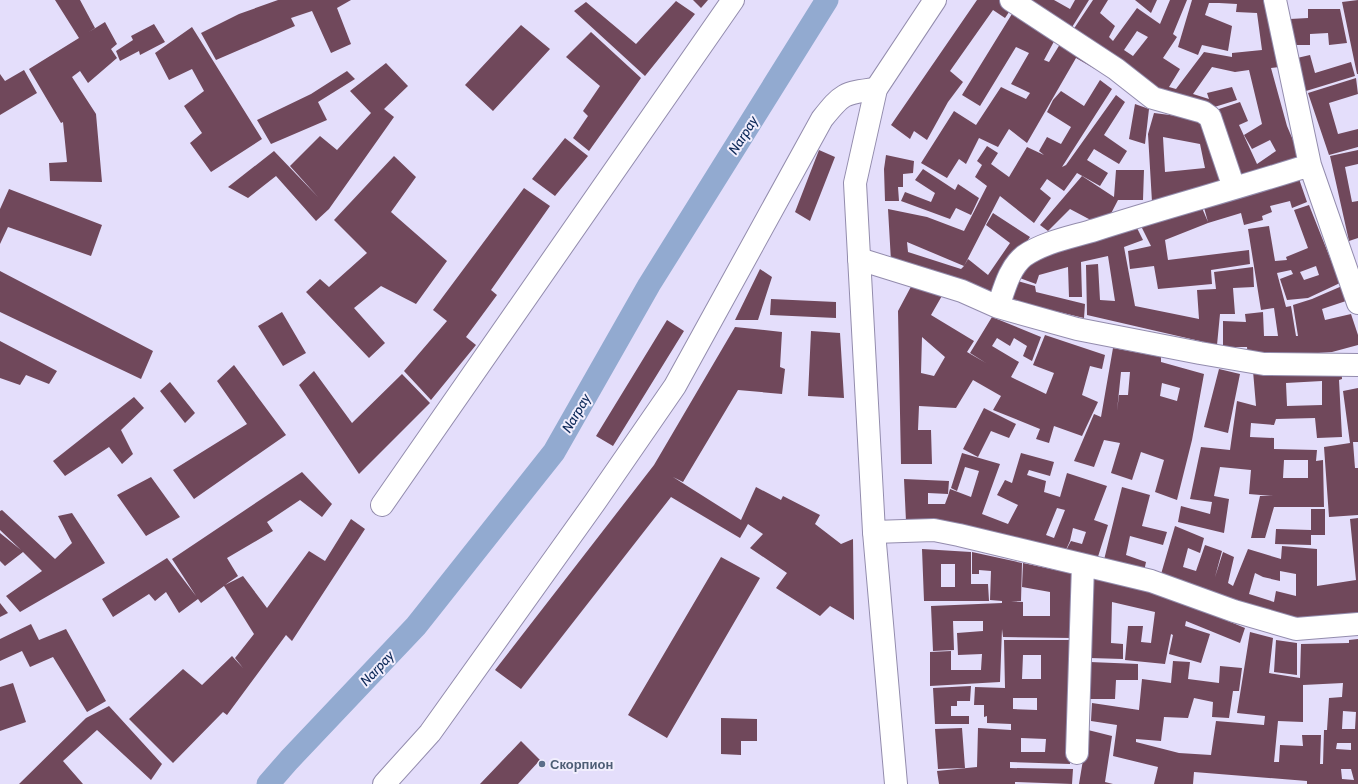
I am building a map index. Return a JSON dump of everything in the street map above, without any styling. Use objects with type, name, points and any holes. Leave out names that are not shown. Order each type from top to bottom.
[{"type":"street","points":[[382,505],[733,0]]},
{"type":"street","points":[[896,784],[874,532],[855,183],[876,89],[935,0]]},
{"type":"street","points":[[1011,0],[1116,69],[1153,98],[1203,112],[1210,117],[1234,188]]},
{"type":"street","points":[[1275,0],[1310,165],[1349,247],[1358,303]]},
{"type":"street","points":[[384,784],[430,733],[595,502],[675,386],[822,119],[839,98],[854,92],[876,89]]},
{"type":"street","points":[[998,307],[1010,275],[1023,257],[1042,247],[1139,215],[1310,165]]},
{"type":"street","points":[[859,259],[962,291],[998,307],[1077,328],[1200,353],[1264,364],[1358,365]]},
{"type":"street","points":[[874,532],[934,530],[1151,582],[1234,611],[1296,629],[1358,624]]},
{"type":"street","points":[[1077,753],[1083,566]]},
{"type":"building","points":[[55,0],[80,0],[95,28],[89,32],[105,22],[117,44],[111,49],[117,58],[88,83],[80,71],[72,77],[96,114],[102,182],[50,181],[49,163],[67,162],[63,122],[61,123],[29,69],[79,38]]},
{"type":"building","points":[[278,0],[351,0],[337,8],[351,44],[331,53],[312,11],[291,18],[295,26],[216,60],[201,33],[239,14]]},
{"type":"building","points":[[693,0],[708,0],[701,8]]},
{"type":"building","points":[[977,0],[1003,0],[1013,6],[1005,18],[993,10],[950,71],[963,82],[948,102],[927,140],[914,131],[910,139],[891,125]]},
{"type":"building","points":[[1014,0],[1054,0],[1070,9],[1075,0],[1089,0],[1069,32]]},
{"type":"building","points":[[1093,0],[1108,0],[1100,13],[1115,26],[1109,37],[1113,41],[1137,8],[1160,24],[1170,0],[1187,0],[1173,34],[1177,37],[1163,58],[1180,69],[1169,87],[1176,89],[1204,52],[1232,57],[1232,53],[1262,50],[1257,13],[1236,12],[1237,4],[1219,3],[1209,3],[1205,15],[1232,26],[1228,51],[1202,45],[1198,55],[1178,47],[1192,0],[1276,0],[1288,66],[1271,68],[1287,126],[1301,159],[1238,182],[1213,111],[1240,102],[1248,121],[1239,125],[1257,164],[1276,151],[1270,140],[1252,149],[1244,135],[1262,124],[1249,70],[1235,72],[1212,67],[1193,94],[1209,99],[1207,93],[1232,87],[1237,100],[1208,109],[1162,97],[1071,33]],"holes":[[[1137,31],[1148,37],[1133,56],[1124,50]]]},
{"type":"building","points":[[1135,0],[1157,0],[1151,13]]},
{"type":"building","points":[[1358,0],[1358,74],[1357,74],[1342,2]]},
{"type":"building","points":[[676,1],[695,14],[645,76],[574,11],[586,2],[636,44]]},
{"type":"building","points":[[1015,9],[1058,34],[1044,60],[1049,62],[1065,36],[1100,59],[1095,69],[1076,58],[1027,143],[1009,129],[998,147],[979,138],[966,164],[959,159],[947,178],[921,163],[954,111],[976,125],[1001,87],[1026,99],[1030,93],[1011,84],[1029,53],[1016,47],[980,106],[962,95]]},
{"type":"building","points":[[1308,9],[1340,9],[1347,43],[1329,45],[1328,33],[1310,34],[1310,45],[1295,45],[1290,19],[1308,18]]},
{"type":"building","points":[[154,24],[165,42],[140,55],[139,51],[120,61],[116,51],[133,40],[131,36]]},
{"type":"building","points":[[521,25],[550,49],[493,111],[465,85]]},
{"type":"building","points":[[192,27],[262,139],[211,172],[190,143],[202,133],[184,106],[204,91],[192,69],[169,80],[155,53]]},
{"type":"building","points":[[591,32],[641,78],[589,151],[573,138],[588,116],[583,111],[600,86],[566,57]]},
{"type":"building","points":[[1310,55],[1315,73],[1351,62],[1355,76],[1306,91],[1297,58]]},
{"type":"building","points":[[386,63],[408,86],[384,109],[394,117],[329,209],[316,221],[276,176],[248,198],[228,187],[274,151],[318,197],[290,166],[320,136],[337,150],[371,113],[350,91]]},
{"type":"building","points":[[24,70],[37,93],[0,115],[0,74],[5,81]]},
{"type":"building","points":[[347,71],[355,79],[318,102],[327,120],[271,144],[257,120],[311,94]]},
{"type":"building","points":[[1356,78],[1358,94],[1329,103],[1338,134],[1358,129],[1358,147],[1329,155],[1308,93]]},
{"type":"building","points":[[1100,80],[1112,89],[1062,167],[1066,165],[1116,95],[1125,102],[1104,135],[1127,151],[1119,164],[1094,149],[1087,160],[1108,173],[1100,186],[1077,173],[1064,191],[1047,179],[1040,189],[1051,198],[1034,223],[1000,196],[964,266],[968,259],[988,275],[1010,243],[986,225],[993,213],[1030,237],[990,297],[891,261],[888,209],[927,217],[964,231],[987,186],[975,177],[982,165],[977,161],[987,146],[998,153],[991,164],[1009,177],[1027,147],[1044,155],[1039,151],[1047,137],[1061,144],[1071,127],[1047,112],[1053,100],[1061,91],[1084,106]],"holes":[[[907,242],[964,266],[961,269],[908,252]]]},
{"type":"building","points":[[1135,104],[1149,109],[1145,144],[1129,139]]},
{"type":"building","points":[[1154,113],[1209,120],[1226,186],[1152,202],[1148,134]],"holes":[[[1163,137],[1200,144],[1205,168],[1165,172]]]},
{"type":"building","points":[[565,138],[588,156],[555,196],[532,179]]},
{"type":"building","points":[[819,150],[835,157],[810,221],[795,212]]},
{"type":"building","points":[[1358,150],[1358,164],[1345,167],[1352,202],[1358,201],[1358,238],[1349,241],[1330,156]]},
{"type":"building","points":[[886,155],[914,161],[913,173],[903,174],[903,187],[898,187],[899,201],[885,201],[884,169]]},
{"type":"building","points":[[394,156],[416,177],[391,212],[447,261],[416,304],[381,286],[354,308],[385,343],[369,358],[306,292],[320,279],[329,287],[367,253],[334,220]]},
{"type":"building","points":[[923,169],[955,190],[958,184],[979,198],[971,215],[956,208],[950,219],[901,201],[905,192],[931,202],[935,193],[915,180]]},
{"type":"building","points":[[1116,170],[1144,170],[1143,200],[1118,200],[1104,227],[1070,209],[1048,231],[1040,225],[1082,176],[1114,197]]},
{"type":"building","points":[[1298,176],[1307,202],[1292,208],[1290,201],[1270,206],[1272,212],[1262,216],[1263,220],[1244,225],[1241,213],[1208,223],[1165,240],[1168,260],[1249,250],[1250,264],[1211,270],[1212,284],[1158,289],[1154,266],[1130,269],[1128,251],[1151,246],[1139,222],[1199,201],[1208,222],[1203,204]]},
{"type":"building","points":[[524,188],[550,206],[491,290],[497,295],[466,337],[476,345],[431,400],[404,371],[447,321],[433,310]]},
{"type":"building","points":[[9,189],[102,225],[91,256],[8,227],[0,244],[0,209]]},
{"type":"building","points":[[1309,205],[1340,283],[1308,298],[1287,300],[1280,279],[1293,274],[1291,270],[1277,273],[1286,307],[1291,306],[1296,336],[1298,336],[1293,305],[1312,299],[1342,286],[1346,301],[1322,309],[1325,320],[1351,314],[1358,335],[1358,345],[1332,352],[1248,358],[1247,347],[1223,347],[1223,321],[1246,322],[1245,314],[1263,312],[1264,336],[1278,336],[1274,308],[1261,310],[1248,229],[1269,226],[1275,261],[1287,260],[1286,257],[1308,248],[1294,210]],"holes":[[[1316,266],[1319,275],[1304,280],[1300,272]]]},
{"type":"building","points":[[1135,224],[1143,240],[1124,247],[1135,306],[1199,319],[1197,290],[1216,289],[1214,272],[1253,267],[1254,287],[1233,288],[1235,314],[1220,314],[1217,345],[1087,315],[1086,265],[1098,264],[1100,300],[1115,301],[1108,256],[1081,262],[1082,297],[1069,297],[1068,267],[1039,275],[1036,284],[1017,277],[1030,259]]},
{"type":"building","points":[[760,269],[772,277],[758,320],[735,320]]},
{"type":"building","points":[[0,271],[153,351],[141,379],[0,312]]},
{"type":"building","points":[[1014,280],[1035,286],[1036,292],[1085,304],[1084,318],[1013,301]]},
{"type":"building","points":[[914,281],[943,294],[931,315],[974,341],[967,352],[986,363],[970,353],[992,317],[1041,337],[1032,361],[1023,356],[1027,346],[1014,338],[1010,346],[997,338],[992,346],[1019,362],[1011,377],[1046,394],[1054,373],[1033,365],[1045,335],[1105,355],[1102,369],[1090,366],[1082,395],[1098,402],[1082,436],[1054,426],[1049,443],[1036,439],[1040,429],[993,410],[1001,396],[973,380],[956,408],[919,406],[918,430],[931,430],[932,464],[901,464],[898,311]],"holes":[[[922,337],[945,357],[934,376],[921,373]]]},
{"type":"building","points":[[771,299],[836,302],[836,318],[770,315]]},
{"type":"building","points":[[282,312],[306,353],[283,366],[258,326]]},
{"type":"building","points":[[667,320],[684,331],[613,446],[596,436]]},
{"type":"building","points":[[735,327],[782,332],[780,367],[785,369],[782,394],[738,390],[683,482],[673,477],[741,520],[756,487],[781,500],[783,496],[820,515],[815,524],[841,544],[853,539],[854,620],[830,606],[820,616],[776,588],[787,573],[750,548],[763,534],[748,524],[740,538],[671,497],[521,689],[495,670],[654,465]]},
{"type":"building","points":[[811,331],[840,333],[844,398],[808,396]]},
{"type":"building","points":[[0,341],[57,371],[49,384],[26,375],[20,385],[0,378]]},
{"type":"building","points":[[1113,348],[1161,357],[1161,362],[1204,374],[1192,440],[1177,500],[1155,492],[1164,460],[1141,452],[1132,480],[1111,473],[1120,443],[1104,440],[1094,467],[1074,461],[1094,414],[1101,417]],"holes":[[[1121,372],[1130,372],[1128,395],[1119,395],[1117,411]],[[1162,383],[1180,388],[1177,401],[1160,396]]]},
{"type":"building","points":[[1341,364],[1342,379],[1339,380],[1342,437],[1317,438],[1315,418],[1276,419],[1274,425],[1251,423],[1250,437],[1274,438],[1274,449],[1317,450],[1316,461],[1323,460],[1324,507],[1274,507],[1265,538],[1251,538],[1260,496],[1273,496],[1249,494],[1251,470],[1220,467],[1214,496],[1229,499],[1224,533],[1178,522],[1181,506],[1210,514],[1212,502],[1190,499],[1201,447],[1230,450],[1237,401],[1256,406],[1253,371]],"holes":[[[1322,381],[1322,405],[1287,406],[1286,383]],[[1284,460],[1308,460],[1308,478],[1283,478]]]},
{"type":"building","points":[[234,365],[286,435],[194,499],[173,470],[247,424],[217,381]]},
{"type":"building","points":[[1219,369],[1240,374],[1228,433],[1204,427]]},
{"type":"building","points":[[314,371],[352,423],[402,374],[430,403],[359,474],[299,385]]},
{"type":"building","points":[[170,382],[195,413],[185,423],[160,391]]},
{"type":"building","points":[[1358,388],[1358,442],[1353,442],[1355,468],[1358,468],[1358,515],[1329,517],[1324,447],[1350,443],[1343,391]]},
{"type":"building","points":[[134,397],[144,408],[121,430],[133,454],[122,464],[109,447],[65,476],[53,461]]},
{"type":"building","points":[[984,408],[1016,424],[1009,438],[991,431],[978,457],[963,449]]},
{"type":"building","points":[[962,453],[1000,464],[982,514],[1008,524],[1018,505],[997,495],[1005,480],[1012,483],[1021,453],[1054,462],[1050,476],[1029,470],[1027,475],[1046,481],[1044,492],[1060,497],[1067,473],[1107,486],[1094,520],[1108,525],[1096,563],[938,522],[939,519],[906,521],[904,479],[949,481],[948,494],[928,493],[928,504],[945,504],[950,489],[971,497],[979,471],[965,467],[957,491],[951,488]],"holes":[[[1057,508],[1065,510],[1054,538],[1046,535]],[[1073,528],[1086,532],[1082,544],[1071,541],[1064,554],[1070,541]]]},
{"type":"building","points":[[302,472],[332,504],[322,517],[300,500],[267,522],[273,531],[227,558],[238,576],[225,585],[243,576],[267,608],[309,551],[325,561],[351,519],[365,529],[292,641],[286,635],[227,715],[223,712],[173,763],[129,719],[183,669],[202,685],[232,656],[243,668],[235,658],[254,634],[224,586],[201,603],[198,599],[179,613],[166,592],[155,601],[149,594],[113,617],[102,599],[167,558],[196,596],[172,559]]},
{"type":"building","points":[[151,477],[180,517],[146,536],[117,495]]},
{"type":"building","points":[[1122,487],[1150,495],[1142,526],[1167,532],[1163,545],[1130,536],[1126,555],[1146,562],[1143,576],[1103,564]]},
{"type":"building","points":[[1311,509],[1325,509],[1325,535],[1311,535],[1311,545],[1275,544],[1276,529],[1311,530]]},
{"type":"building","points":[[2,510],[55,559],[72,543],[58,516],[72,513],[105,563],[20,612],[6,596],[42,571],[23,552],[5,566],[0,561],[0,533],[21,550],[0,530],[0,511]]},
{"type":"building","points":[[1358,518],[1358,620],[1316,626],[1159,581],[1175,526],[1204,538],[1200,553],[1188,548],[1183,567],[1196,571],[1205,545],[1222,551],[1215,577],[1223,552],[1234,557],[1228,583],[1233,586],[1248,549],[1281,559],[1282,546],[1317,549],[1317,586],[1356,580],[1350,519]],"holes":[[[1280,571],[1296,574],[1296,596],[1276,591],[1274,602],[1249,594],[1255,573],[1263,577],[1280,581]]]},
{"type":"building","points":[[922,549],[971,552],[971,584],[988,584],[989,601],[924,601]],"holes":[[[941,564],[955,564],[955,587],[941,587]]]},
{"type":"building","points":[[972,552],[1022,563],[1021,601],[1011,601],[1023,602],[1023,616],[1050,616],[1050,592],[1022,587],[1023,563],[1074,574],[1072,638],[1003,637],[1002,629],[1000,682],[930,686],[930,652],[951,651],[951,670],[981,670],[982,654],[958,655],[957,633],[983,631],[983,621],[953,621],[954,650],[933,651],[931,606],[1002,603],[1002,601],[990,600],[991,571],[979,570],[979,574],[972,574]]},
{"type":"building","points":[[721,557],[760,578],[667,738],[628,715]]},
{"type":"building","points":[[1092,576],[1177,600],[1245,628],[1240,643],[1186,621],[1185,626],[1210,634],[1201,663],[1169,654],[1173,635],[1171,634],[1165,664],[1125,660],[1128,626],[1143,626],[1141,642],[1151,643],[1155,612],[1112,602],[1111,643],[1123,644],[1123,659],[1090,658]]},
{"type":"building","points":[[0,603],[8,613],[0,617]]},
{"type":"building","points":[[31,624],[39,640],[66,629],[106,701],[87,712],[53,657],[30,667],[22,651],[0,661],[0,639]]},
{"type":"building","points":[[1250,632],[1273,638],[1269,673],[1300,678],[1301,644],[1349,643],[1349,640],[1358,639],[1358,784],[1307,784],[1307,781],[1194,772],[1193,784],[1154,784],[1158,767],[1113,756],[1117,725],[1091,721],[1092,703],[1139,710],[1142,679],[1171,683],[1173,661],[1190,662],[1188,679],[1219,683],[1220,666],[1242,668],[1239,691],[1233,691],[1229,718],[1212,717],[1213,702],[1194,698],[1188,718],[1164,717],[1161,741],[1136,739],[1136,742],[1179,753],[1211,755],[1216,721],[1264,725],[1265,716],[1237,713]],"holes":[[[1343,683],[1342,697],[1329,698],[1327,730],[1324,730],[1323,764],[1320,764],[1321,735],[1302,735],[1303,746],[1280,745],[1279,762],[1274,762],[1278,721],[1303,722],[1303,685]],[[1343,711],[1356,712],[1355,729],[1342,729]],[[1337,743],[1351,743],[1351,750],[1336,749]],[[1341,769],[1351,769],[1354,780],[1342,779]]]},
{"type":"building","points":[[1004,640],[1073,640],[1070,764],[1010,762],[1010,768],[1073,769],[1072,784],[1015,782],[1015,784],[939,784],[937,771],[977,767],[978,728],[1011,730],[1011,724],[987,723],[987,716],[984,717],[984,705],[974,705],[975,687],[1005,688]],"holes":[[[1023,655],[1041,655],[1041,679],[1022,679]],[[1013,698],[1037,698],[1037,710],[1013,709]],[[1021,738],[1046,739],[1045,752],[1021,752]]]},
{"type":"building","points":[[1276,640],[1297,643],[1297,675],[1274,672]]},
{"type":"building","points":[[1090,662],[1138,664],[1138,680],[1116,680],[1115,699],[1090,699]]},
{"type":"building","points":[[13,683],[26,722],[0,731],[0,687]]},
{"type":"building","points":[[971,686],[970,701],[957,701],[957,706],[951,706],[951,716],[969,716],[969,724],[935,724],[933,688]]},
{"type":"building","points":[[109,706],[162,764],[151,780],[97,730],[63,761],[83,784],[19,784],[86,718]]},
{"type":"building","points":[[721,718],[757,719],[757,741],[741,741],[741,755],[721,754]]},
{"type":"building","points":[[962,728],[965,768],[938,769],[935,729]]},
{"type":"building","points":[[1088,730],[1112,736],[1105,782],[1113,784],[1079,784]]},
{"type":"building","points":[[521,741],[540,760],[518,784],[480,784]]},
{"type":"waterway","name":"Narpay","points":[[268,784],[416,626],[554,452],[649,285],[827,0]]},
{"type":"place","name":"Скорпион","points":[[542,764]]}]
